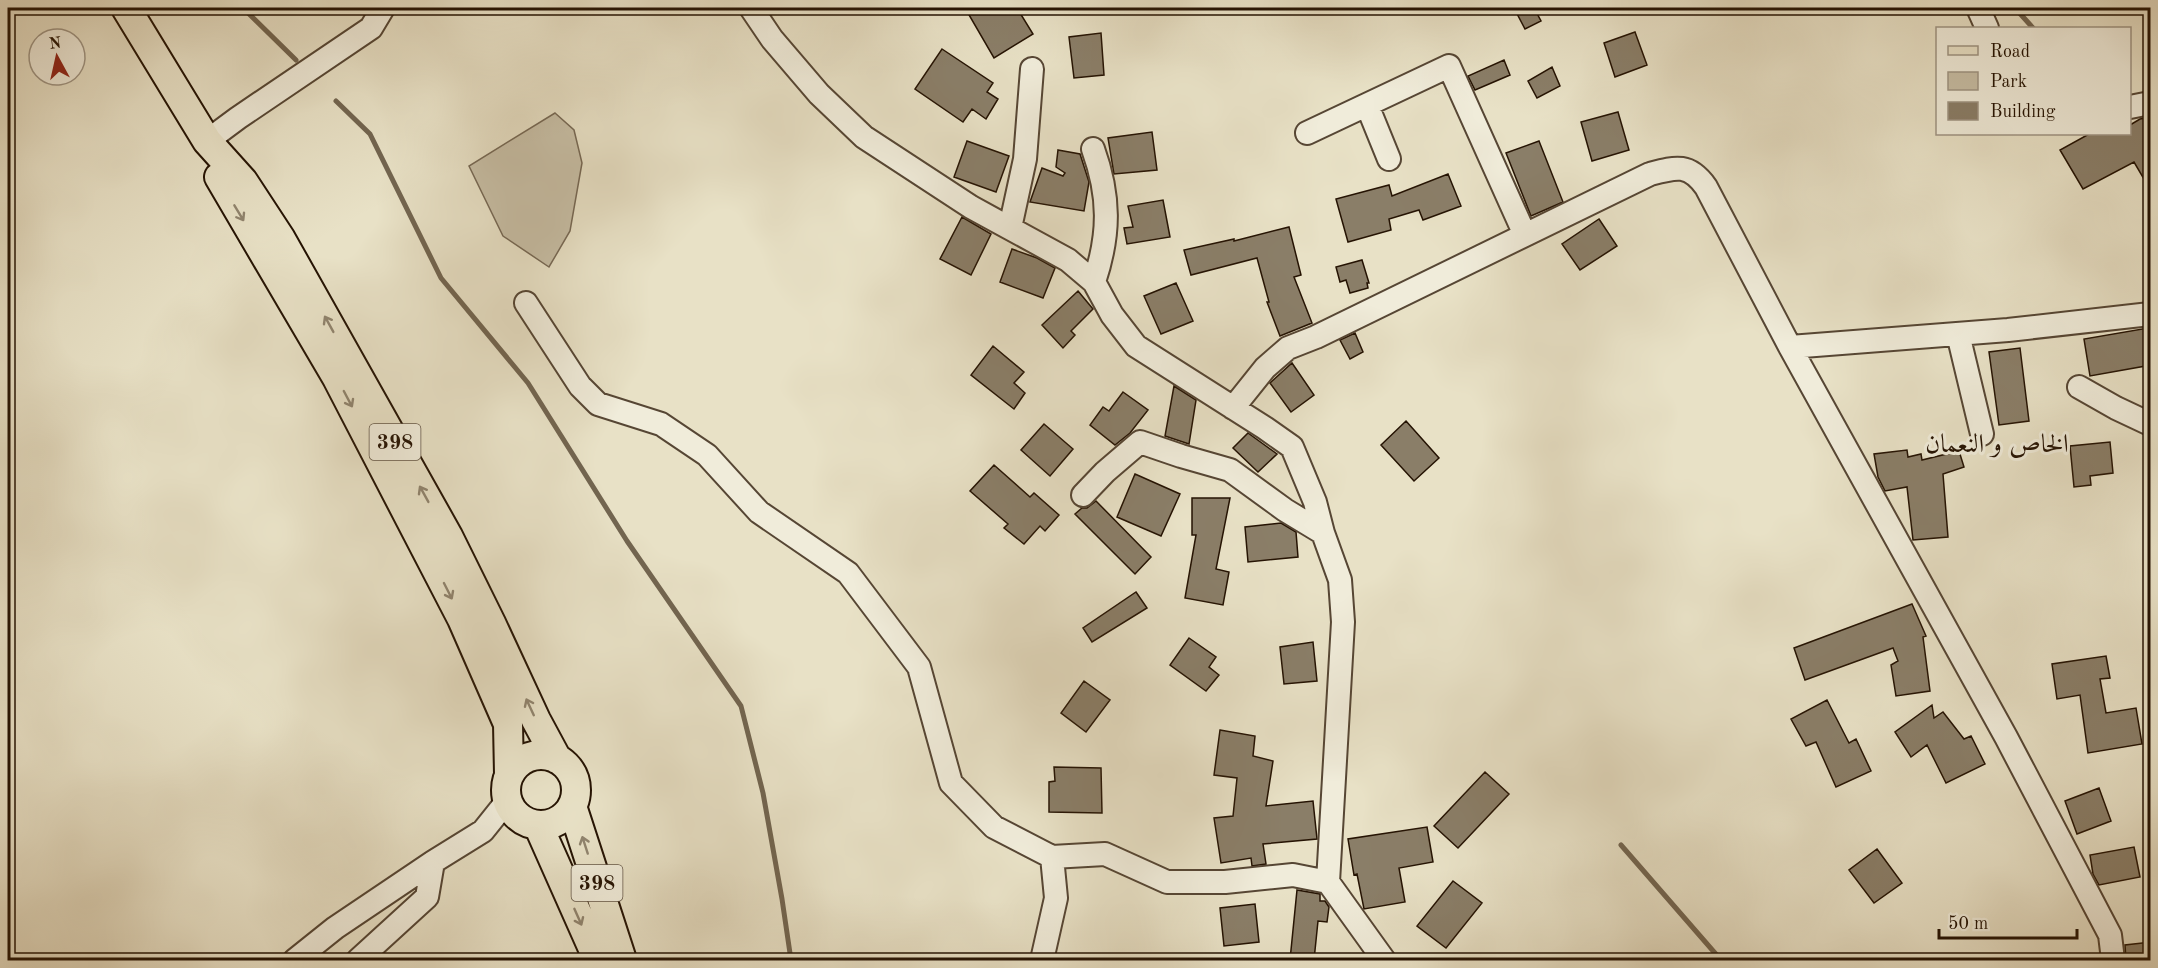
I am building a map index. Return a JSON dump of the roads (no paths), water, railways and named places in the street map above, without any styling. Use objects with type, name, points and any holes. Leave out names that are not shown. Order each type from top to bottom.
[{"type":"main road","name":"398","points":[[126,8],[207,141],[220,179],[337,378],[436,542],[492,622],[536,720],[557,759],[567,767],[574,779],[576,792],[572,806],[622,960]]},
{"type":"main road","name":"398","points":[[436,542],[462,619],[508,724],[508,788]]},
{"type":"main road","points":[[557,759],[543,755],[530,756],[518,764],[508,788],[514,813],[525,822],[538,825],[552,823],[564,817],[572,806]]},
{"type":"main road","name":"398","points":[[538,825],[597,960]]},
{"type":"street","points":[[207,141],[371,28],[383,8]]},
{"type":"street","points":[[751,8],[772,39],[819,94],[864,136],[971,207],[1068,260],[1094,282],[1112,315],[1136,346],[1292,447],[1312,494],[1340,580],[1343,622],[1328,882],[1384,960]]},
{"type":"street","points":[[1978,8],[1987,27]]},
{"type":"street","points":[[1307,133],[1449,66],[1526,235]]},
{"type":"street","points":[[1010,228],[1025,159],[1032,69]]},
{"type":"street","points":[[2131,107],[2151,103]]},
{"type":"street","points":[[1367,105],[1389,159]]},
{"type":"street","points":[[1093,149],[1100,168],[1107,204],[1102,257],[1094,282]]},
{"type":"street","points":[[1233,408],[1265,368],[1288,348],[1316,337],[1650,174],[1687,170],[1697,175],[1706,187],[1790,347],[2038,798],[2110,935],[2113,960]]},
{"type":"street","points":[[526,303],[580,386],[598,404],[661,424],[707,455],[759,512],[848,573],[919,667],[951,783],[994,826],[1052,857],[1104,854],[1167,882],[1225,882],[1293,876],[1328,882]]},
{"type":"street","points":[[1790,347],[1958,334],[2151,314]]},
{"type":"street","points":[[1958,334],[1982,434]]},
{"type":"street","points":[[2079,387],[2151,424]]},
{"type":"street","points":[[1083,495],[1105,472],[1140,442],[1230,470],[1285,510],[1323,533]]},
{"type":"street","points":[[295,960],[335,928],[432,862],[483,831],[508,788]]},
{"type":"street","points":[[1042,960],[1056,898],[1052,857]]},
{"type":"street","points":[[358,960],[427,897],[432,862]]},
{"type":"waterway","points":[[243,8],[296,60]]},
{"type":"waterway","points":[[2015,8],[2032,27]]},
{"type":"waterway","points":[[336,101],[370,134],[441,278],[528,383],[627,541],[741,706],[763,793],[791,960]]},
{"type":"waterway","points":[[1621,845],[1721,960]]},
{"type":"district","name":"الخاص و النعمان","points":[[1997,443]]}]
